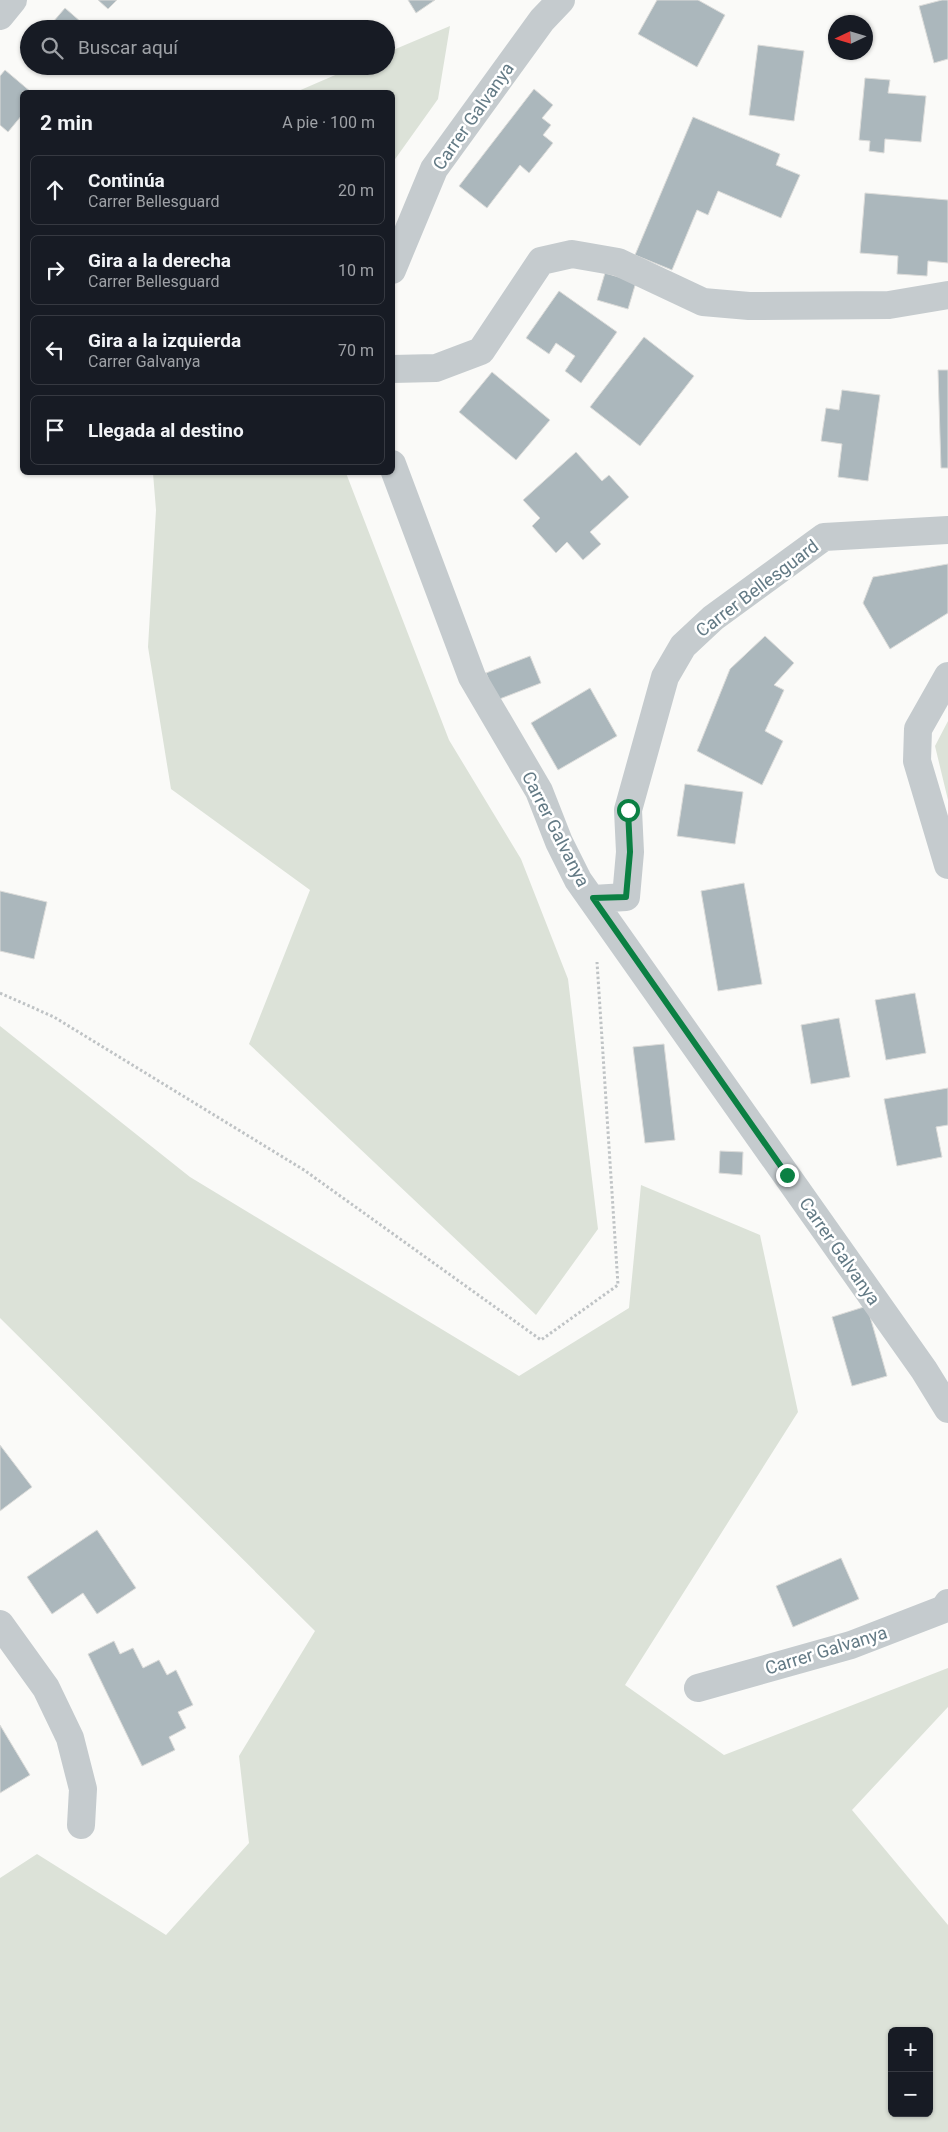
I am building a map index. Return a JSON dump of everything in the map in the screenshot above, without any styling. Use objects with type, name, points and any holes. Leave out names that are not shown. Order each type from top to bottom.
[{"type":"street","points":[[0,16],[13,0]]},
{"type":"street","name":"Carrer Galvanya","points":[[395,263],[434,169],[542,20],[561,0]]},
{"type":"street","points":[[395,369],[436,368],[481,351],[541,261],[572,254],[618,262],[703,302],[749,306],[889,305],[948,295]]},
{"type":"street","name":"Carrer Galvanya","points":[[395,472],[472,677],[539,791],[563,850],[578,880],[593,898],[918,1362],[948,1409]]},
{"type":"street","name":"Carrer Bellesguard","points":[[593,898],[626,897],[630,852],[628,810],[665,677],[683,646],[713,618],[824,536],[948,530]]},
{"type":"street","points":[[948,676],[918,729],[917,761],[948,865]]},
{"type":"street","name":"Carrer Galvanya","points":[[698,1688],[850,1645],[944,1609],[948,1603]]},
{"type":"street","points":[[0,1624],[46,1688],[70,1738],[83,1789],[81,1825]]},
{"type":"path","points":[[0,993],[54,1017],[304,1170],[541,1340],[618,1285],[596,958]]},
{"type":"shaded area","points":[[450,26],[438,99],[395,159],[395,90],[301,90],[335,75],[395,75],[395,49]]},
{"type":"shaded area","points":[[153,475],[347,475],[449,740],[521,859],[568,979],[598,1229],[536,1315],[249,1044],[310,890],[171,789],[148,647],[156,510]]},
{"type":"shaded area","points":[[948,721],[948,800],[935,746]]},
{"type":"shaded area","points":[[0,1026],[190,1177],[519,1376],[629,1308],[641,1185],[760,1235],[798,1412],[625,1685],[724,1755],[948,1668],[948,1707],[852,1810],[948,1925],[948,2132],[0,2132],[0,1878],[37,1854],[166,1935],[249,1843],[239,1756],[315,1631],[0,1318]]},
{"type":"building","points":[[98,0],[117,0],[108,9]]},
{"type":"building","points":[[408,0],[435,0],[416,13]]},
{"type":"building","points":[[657,0],[698,0],[725,15],[697,67],[638,34]]},
{"type":"building","points":[[948,0],[948,59],[934,63],[919,6]]},
{"type":"building","points":[[65,8],[79,20],[55,20]]},
{"type":"building","points":[[758,45],[804,51],[794,121],[749,115]]},
{"type":"building","points":[[5,70],[29,90],[20,90],[20,117],[8,132],[0,125],[0,76]]},
{"type":"building","points":[[865,78],[890,80],[888,93],[926,96],[921,142],[885,139],[884,153],[869,151],[870,141],[859,140]]},
{"type":"building","points":[[534,89],[553,105],[542,118],[551,125],[543,135],[553,143],[529,173],[520,165],[487,208],[459,186]]},
{"type":"building","points":[[693,117],[780,154],[776,165],[800,175],[781,218],[718,191],[708,215],[697,210],[672,270],[635,255]]},
{"type":"building","points":[[865,193],[948,200],[948,263],[928,261],[927,276],[897,274],[898,256],[860,253]]},
{"type":"building","points":[[605,273],[636,282],[628,309],[597,300]]},
{"type":"building","points":[[559,291],[617,332],[581,383],[565,371],[575,356],[556,343],[549,354],[526,338]]},
{"type":"building","points":[[644,337],[694,376],[640,446],[590,407]]},
{"type":"building","points":[[938,370],[948,370],[948,468],[941,468]]},
{"type":"building","points":[[492,372],[550,420],[516,460],[459,412]]},
{"type":"building","points":[[842,390],[880,395],[868,481],[838,477],[842,444],[821,441],[826,408],[839,410]]},
{"type":"building","points":[[576,452],[602,481],[609,475],[629,497],[590,532],[601,544],[583,560],[567,542],[556,553],[532,526],[540,518],[523,500]]},
{"type":"building","points":[[948,564],[948,613],[890,649],[863,603],[873,577]]},
{"type":"building","points":[[765,636],[794,663],[774,685],[784,690],[765,731],[783,741],[762,785],[697,751],[730,669]]},
{"type":"building","points":[[530,656],[541,683],[497,700],[486,673]]},
{"type":"building","points":[[590,688],[617,736],[558,770],[531,723]]},
{"type":"building","points":[[685,784],[743,792],[735,844],[677,836]]},
{"type":"building","points":[[744,883],[762,984],[718,991],[701,891]]},
{"type":"building","points":[[0,891],[47,902],[34,959],[0,951]]},
{"type":"building","points":[[915,993],[926,1053],[886,1060],[875,1000]]},
{"type":"building","points":[[839,1018],[850,1077],[811,1084],[801,1025]]},
{"type":"building","points":[[664,1044],[675,1140],[645,1143],[633,1047]]},
{"type":"building","points":[[948,1088],[948,1125],[936,1127],[942,1157],[897,1166],[884,1099]]},
{"type":"building","points":[[720,1151],[743,1152],[742,1175],[719,1173]]},
{"type":"building","points":[[867,1306],[887,1376],[852,1386],[832,1317]]},
{"type":"building","points":[[0,1445],[32,1487],[0,1511]]},
{"type":"building","points":[[97,1530],[136,1588],[97,1614],[83,1593],[52,1614],[27,1577]]},
{"type":"building","points":[[841,1558],[859,1599],[793,1627],[776,1586]]},
{"type":"building","points":[[114,1641],[120,1654],[133,1648],[143,1668],[159,1660],[167,1675],[176,1670],[193,1705],[178,1712],[186,1728],[169,1737],[175,1750],[142,1766],[88,1654]]},
{"type":"building","points":[[0,1725],[30,1775],[0,1793]]},
{"type":"route","points":[[628,810],[630,852],[626,897],[593,898],[787,1175]]}]
